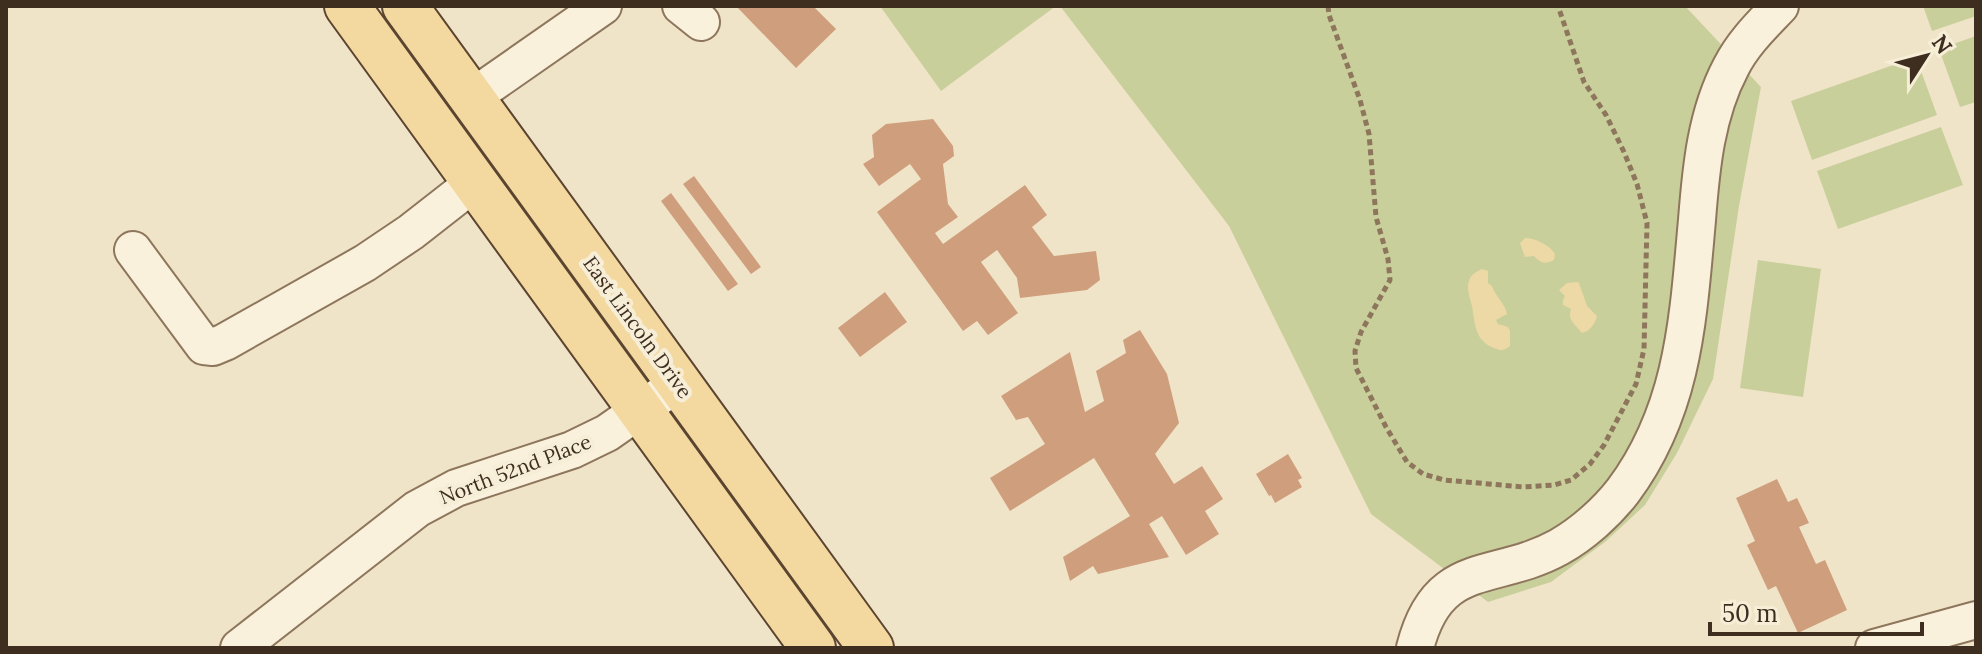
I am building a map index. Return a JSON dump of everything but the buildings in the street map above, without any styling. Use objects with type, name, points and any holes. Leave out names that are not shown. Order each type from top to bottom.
[{"type":"main road","points":[[347,6],[813,648]]},
{"type":"main road","name":"East Lincoln Drive","points":[[405,6],[871,648]]},
{"type":"street","points":[[471,98],[603,6]]},
{"type":"street","points":[[1415,648],[1430,607],[1445,591],[1471,577],[1559,547],[1613,503],[1648,452],[1675,385],[1685,337],[1701,175],[1713,115],[1722,86],[1738,55],[1780,6]]},
{"type":"street","points":[[133,250],[204,346],[213,347],[365,263],[475,182]]},
{"type":"street","name":"North 52nd Place","points":[[242,647],[417,509],[456,488],[572,450],[607,433],[680,382]]},
{"type":"street","points":[[1874,648],[1976,620]]},
{"type":"path","points":[[1328,6],[1369,134],[1376,217],[1388,259],[1390,280],[1361,332],[1355,351],[1356,368],[1407,462],[1423,474],[1444,480],[1523,487],[1554,485],[1571,480],[1590,464],[1604,445],[1636,384],[1644,349],[1647,223],[1637,184],[1624,152],[1606,115],[1584,82],[1558,6]]},
{"type":"green space","points":[[880,6],[1056,6],[941,91]]},
{"type":"green space","points":[[1060,6],[1685,6],[1761,87],[1739,206],[1713,379],[1677,453],[1645,505],[1605,542],[1551,582],[1488,602],[1371,514],[1229,226]]},
{"type":"green space","points":[[1923,6],[1976,6],[1976,16],[1932,31]]},
{"type":"green space","points":[[1976,36],[1976,102],[1960,107],[1939,49]]},
{"type":"green space","points":[[1916,57],[1937,115],[1812,160],[1791,101]]},
{"type":"green space","points":[[1941,127],[1963,185],[1838,229],[1817,171]]},
{"type":"green space","points":[[1758,260],[1821,269],[1803,397],[1740,388]]},
{"type":"sand","points":[[1525,238],[1550,248],[1555,254],[1554,260],[1545,263],[1534,256],[1525,257],[1520,243]]},
{"type":"sand","points":[[1482,269],[1488,271],[1488,283],[1507,314],[1496,320],[1510,331],[1510,346],[1504,350],[1483,341],[1475,325],[1468,284],[1472,275]]},
{"type":"sand","points":[[1577,282],[1587,306],[1597,316],[1592,327],[1582,333],[1571,319],[1571,309],[1563,305],[1565,296],[1559,290],[1567,283]]}]
